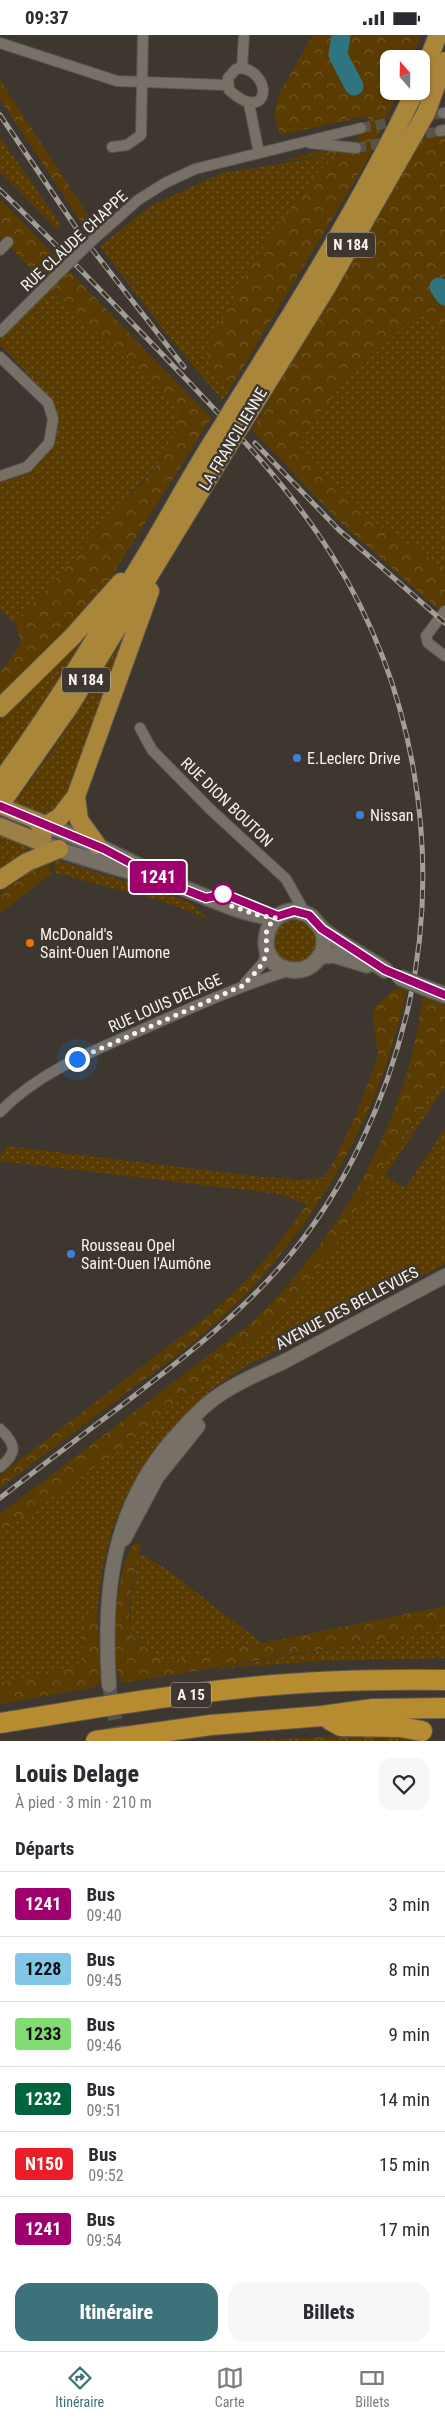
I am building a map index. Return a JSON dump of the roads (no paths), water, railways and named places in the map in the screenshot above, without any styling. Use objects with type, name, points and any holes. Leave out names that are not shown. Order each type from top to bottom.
[{"type":"highway","points":[[430,55],[438,35]]},
{"type":"highway","name":"LA FRANCILIENNE","points":[[0,806],[69,707],[157,550],[188,480],[227,433],[325,290],[426,113],[445,61]]},
{"type":"highway","name":"LA FRANCILIENNE","points":[[238,416],[391,141],[411,100]]},
{"type":"highway","points":[[0,709],[157,550]]},
{"type":"highway","points":[[27,861],[27,828],[60,817],[76,796],[157,550]]},
{"type":"highway","name":"LA FRANCILIENNE","points":[[0,782],[157,550]]},
{"type":"highway","points":[[76,796],[79,820],[97,845]]},
{"type":"highway","points":[[0,881],[27,861],[59,849]]},
{"type":"highway","points":[[384,1679],[391,1671],[445,1668]]},
{"type":"highway","name":"A 15","points":[[0,1723],[233,1689],[384,1679],[445,1680]]},
{"type":"highway","name":"A 15","points":[[96,1741],[211,1725],[322,1716],[373,1709],[445,1709]]},
{"type":"highway","points":[[322,1716],[341,1726],[400,1727],[422,1731]]},
{"type":"main road","points":[[0,806],[27,828],[59,849],[168,883],[258,915],[280,915],[294,911],[305,913],[316,919],[322,929],[325,941],[320,956],[308,967],[291,970],[276,964],[256,923],[212,900]]},
{"type":"main road","points":[[27,828],[97,845],[168,883]]},
{"type":"main road","points":[[266,945],[268,927],[280,915]]},
{"type":"main road","points":[[322,929],[385,970],[441,994]]},
{"type":"main road","points":[[320,956],[334,955],[385,970]]},
{"type":"street","points":[[112,147],[127,145],[141,135],[143,35]]},
{"type":"street","points":[[242,67],[244,35]]},
{"type":"street","points":[[0,43],[117,81],[227,85]]},
{"type":"street","points":[[242,67],[248,69],[260,80],[264,89],[262,96],[256,102],[250,104],[242,102],[229,90],[227,85],[231,72],[242,67]]},
{"type":"street","points":[[250,104],[260,153]]},
{"type":"street","name":"RUE CLAUDE CHAPPE","points":[[0,332],[116,217],[165,183],[195,169],[361,128]]},
{"type":"street","points":[[304,142],[356,148]]},
{"type":"street","points":[[0,250],[8,242]]},
{"type":"street","points":[[0,357],[48,403],[53,419],[49,443],[44,449],[27,467],[0,477]]},
{"type":"street","points":[[445,611],[426,636],[428,643],[445,656]]},
{"type":"street","name":"RUE DION BOUTON","points":[[140,728],[152,750],[211,810],[286,879],[305,913]]},
{"type":"street","points":[[280,915],[292,907],[294,896]]},
{"type":"street","points":[[242,986],[263,963],[266,945]]},
{"type":"street","name":"RUE LOUIS DELAGE","points":[[0,1112],[37,1080],[68,1063],[242,986],[291,970]]},
{"type":"street","name":"AVENUE DES BELLEVUES","points":[[109,1685],[107,1625],[114,1563],[150,1490],[175,1453],[214,1411],[266,1371],[445,1276]]},
{"type":"street","points":[[0,1429],[12,1443],[13,1451],[4,1464]]},
{"type":"waterway","points":[[341,35],[338,55],[354,86]]},
{"type":"waterway","points":[[439,287],[445,296]]},
{"type":"tunnel","points":[[361,128],[443,113]]},
{"type":"tunnel","points":[[411,137],[440,131]]},
{"type":"tunnel","points":[[356,148],[392,141]]},
{"type":"tunnel","points":[[109,1685],[119,1741]]},
{"type":"railway","points":[[0,115],[81,235],[184,367]]},
{"type":"railway","points":[[0,190],[81,270],[230,425],[295,502],[333,557],[361,608],[384,661],[402,716],[414,773],[421,831],[423,889],[419,947],[409,1004],[390,1072],[363,1139],[329,1201],[309,1231],[287,1259],[248,1301],[206,1339],[0,1498]]},
{"type":"railway","points":[[255,443],[338,529],[445,623]]},
{"type":"place","name":"E.Leclerc Drive","points":[[297,758]]},
{"type":"place","name":"Nissan","points":[[360,815]]},
{"type":"place","name":"McDonald's Saint-Ouen l'Aumone","points":[[30,943]]},
{"type":"place","name":"Rousseau Opel Saint-Ouen l'Aumône","points":[[71,1254]]}]
